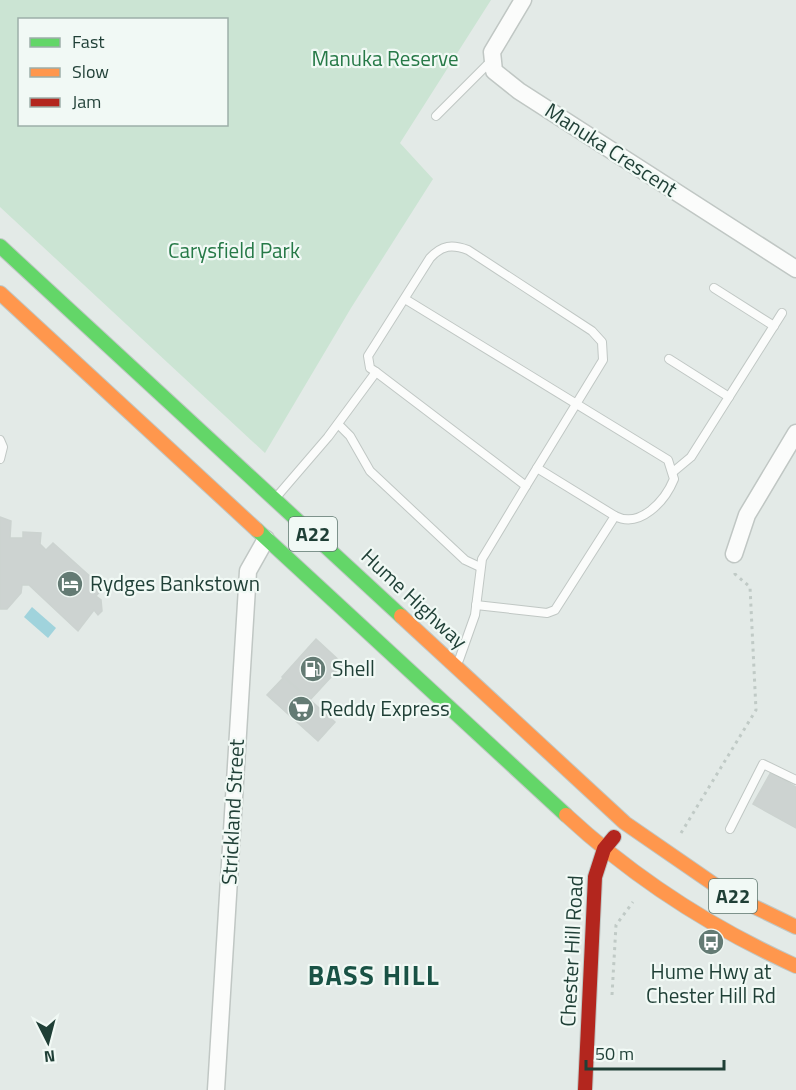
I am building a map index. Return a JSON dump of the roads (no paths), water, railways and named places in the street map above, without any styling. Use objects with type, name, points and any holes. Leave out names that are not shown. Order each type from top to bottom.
[{"type":"main road","name":"Hume Highway","points":[[0,246],[624,824],[673,859],[793,923]]},
{"type":"main road","name":"A22","points":[[0,293],[604,849],[704,917],[796,966]]},
{"type":"main road","name":"Chester Hill Road","points":[[585,1090],[595,877],[604,849],[624,824]]},
{"type":"street","points":[[491,62],[497,42],[523,0]]},
{"type":"street","name":"Manuka Crescent","points":[[491,62],[494,71],[519,91],[796,269]]},
{"type":"street","points":[[734,554],[747,515],[796,433]]},
{"type":"street","name":"Strickland Street","points":[[216,1090],[248,571],[266,539]]},
{"type":"lane","points":[[436,116],[491,62]]},
{"type":"lane","points":[[456,667],[465,646],[476,605],[480,567],[526,486],[603,360],[602,342],[598,336],[468,250],[453,246],[438,250],[368,356],[370,368],[526,486]]},
{"type":"lane","points":[[714,288],[774,326]]},
{"type":"lane","points":[[405,299],[668,460],[673,472],[672,484],[651,510],[639,519],[621,519],[537,468]]},
{"type":"lane","points":[[673,472],[691,457],[782,313]]},
{"type":"lane","points":[[669,359],[729,397]]},
{"type":"lane","points":[[275,499],[338,424],[376,372]]},
{"type":"lane","points":[[338,424],[350,436],[370,471],[465,560],[480,567]]},
{"type":"lane","points":[[0,440],[3,447],[0,459]]},
{"type":"lane","points":[[476,605],[547,613],[555,610],[615,516]]},
{"type":"lane","points":[[730,829],[763,764],[796,780]]},
{"type":"water","points":[[32,607],[56,628],[48,638],[24,617]]},
{"type":"place","name":"Rydges Bankstown","points":[[70,584]]},
{"type":"place","name":"Shell","points":[[313,669]]},
{"type":"place","name":"Reddy Express","points":[[301,709]]},
{"type":"place","name":"Hume Hwy at Chester Hill Rd","points":[[711,942]]},
{"type":"district","name":"BASS HILL","points":[[374,976]]},
{"type":"park label","name":"Manuka Reserve","points":[[385,59]]},
{"type":"park label","name":"Carysfield Park","points":[[234,251]]}]
